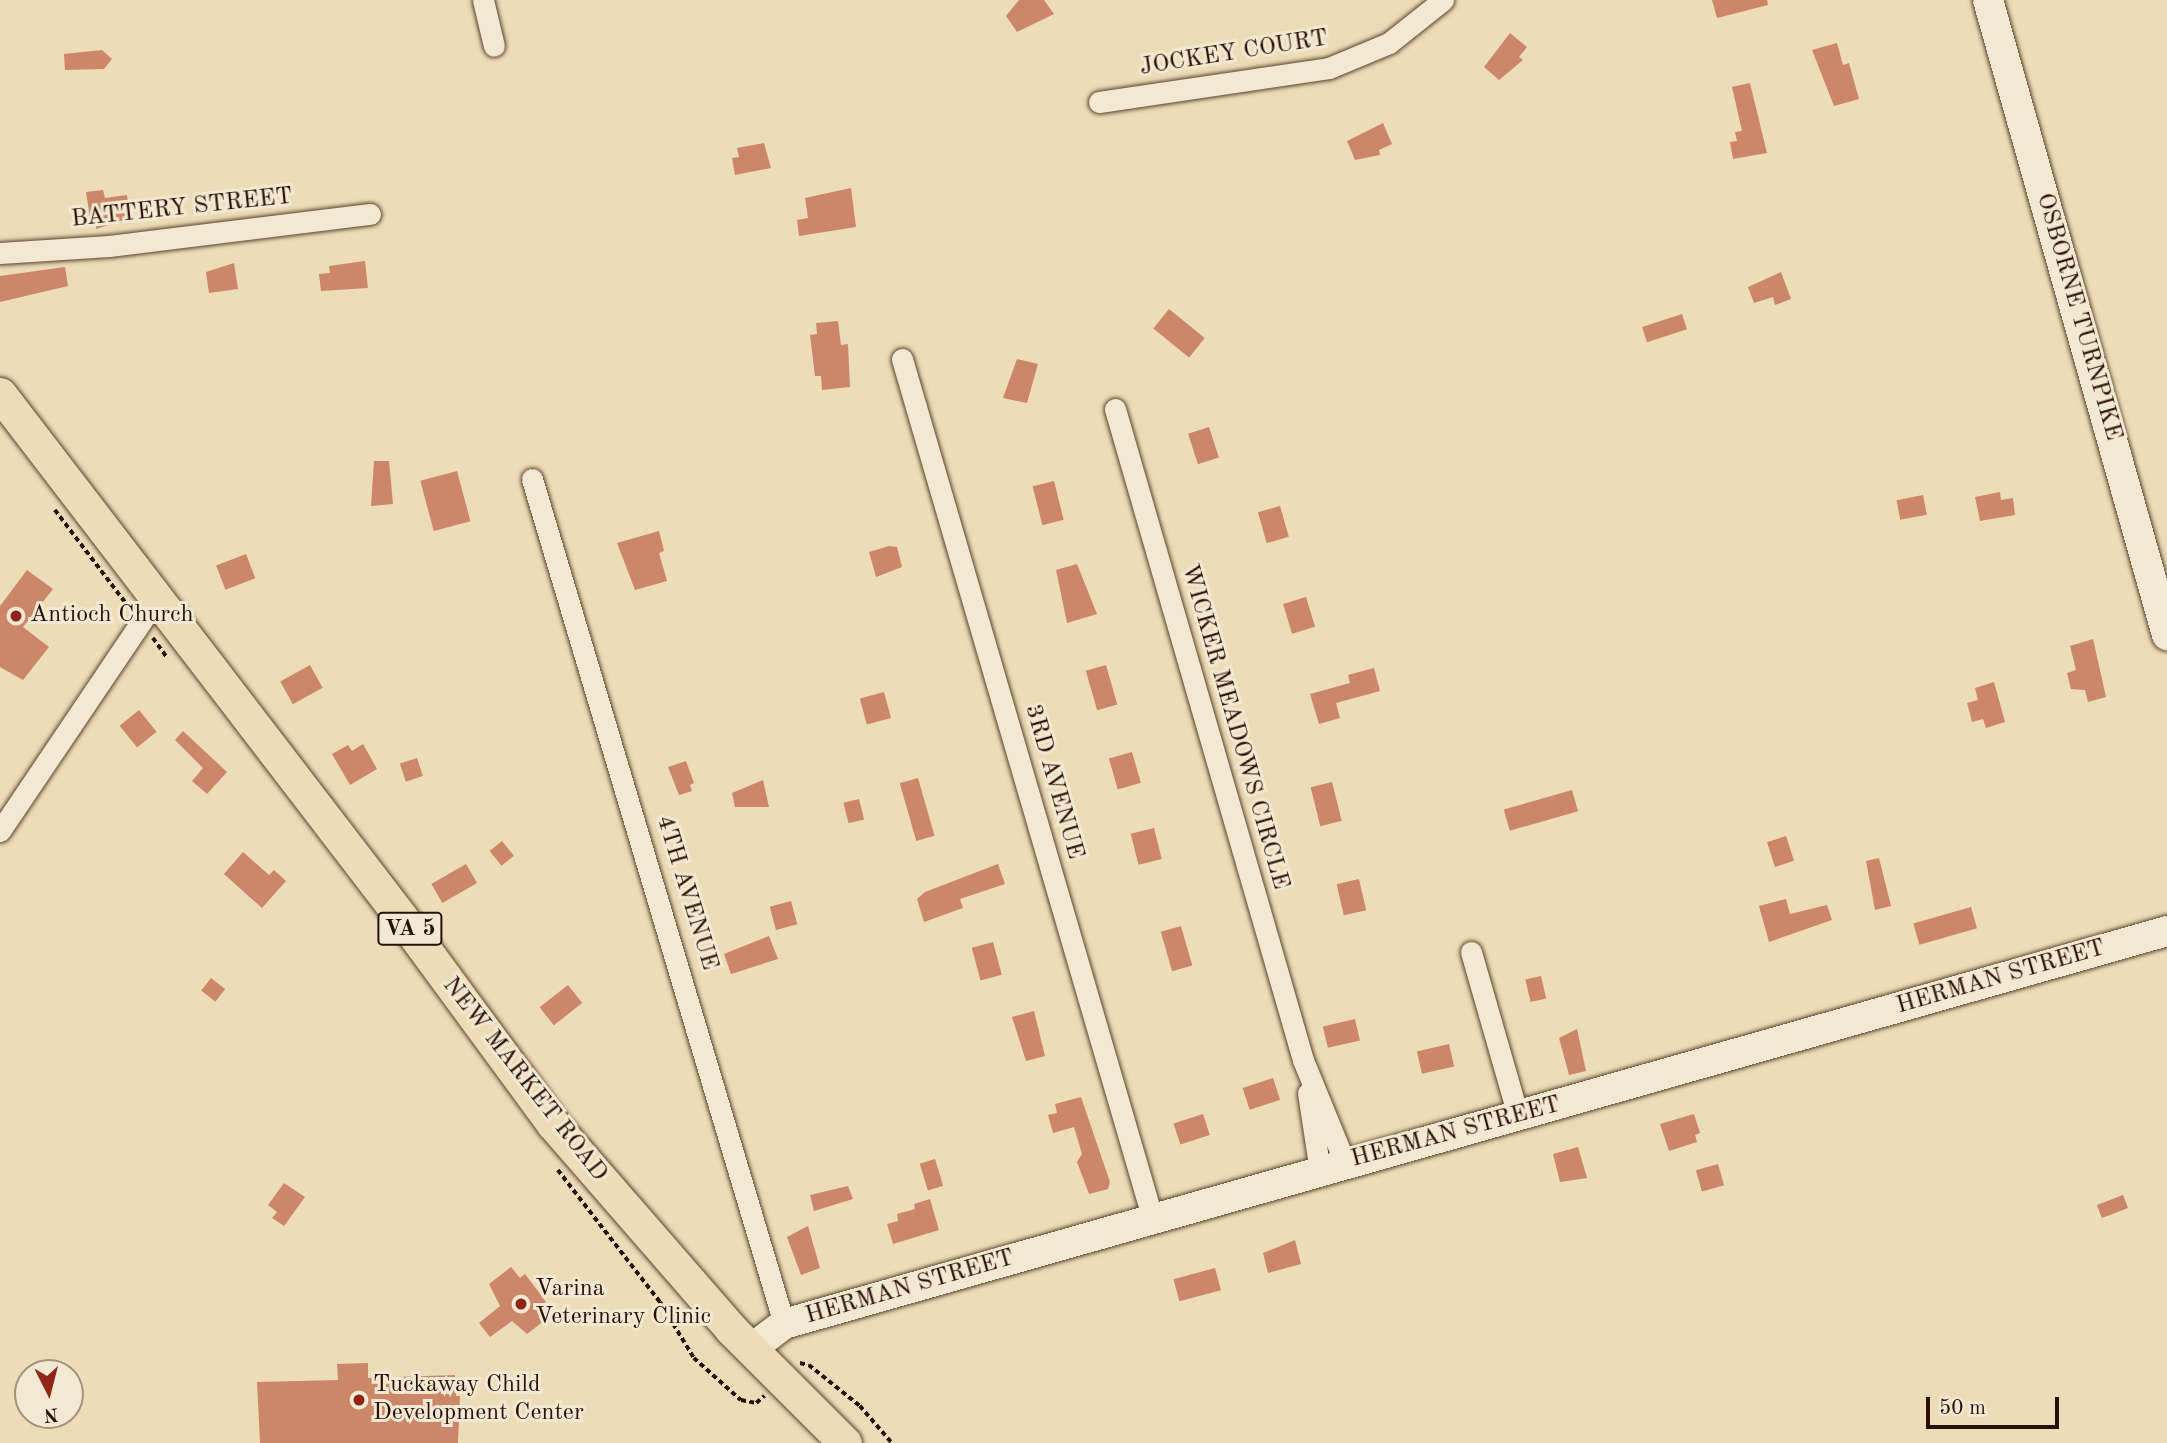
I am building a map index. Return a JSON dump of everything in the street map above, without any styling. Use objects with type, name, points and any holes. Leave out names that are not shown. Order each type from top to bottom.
[{"type":"main road","name":"NEW MARKET ROAD","points":[[0,394],[145,605],[553,1124],[751,1349],[845,1443]]},
{"type":"street","points":[[483,0],[494,46]]},
{"type":"street","name":"JOCKEY COURT","points":[[1099,102],[1329,68],[1389,43],[1443,0]]},
{"type":"street","name":"OSBORNE TURNPIKE","points":[[1988,0],[2167,635]]},
{"type":"street","name":"BATTERY STREET","points":[[0,253],[109,246],[370,214]]},
{"type":"street","name":"3RD AVENUE","points":[[902,359],[1153,1220]]},
{"type":"street","name":"WICKER MEADOWS CIRCLE","points":[[1115,409],[1332,1167]]},
{"type":"street","name":"4TH AVENUE","points":[[532,479],[783,1324]]},
{"type":"street","points":[[0,831],[145,605]]},
{"type":"street","name":"HERMAN STREET","points":[[751,1349],[783,1324],[2167,931]]},
{"type":"street","points":[[1471,952],[1518,1116]]},
{"type":"path","points":[[53,508],[145,605]]},
{"type":"path","points":[[560,1173],[660,1302],[694,1358],[741,1400],[756,1403],[765,1395]]},
{"type":"path","points":[[796,1364],[809,1365],[860,1406],[892,1443]]},
{"type":"building","points":[[1019,0],[1044,0],[1054,14],[1017,32],[1006,16]]},
{"type":"building","points":[[1712,0],[1767,0],[1768,5],[1717,18]]},
{"type":"building","points":[[1510,33],[1527,47],[1519,57],[1523,60],[1499,80],[1484,67]]},
{"type":"building","points":[[1837,43],[1843,65],[1849,63],[1859,99],[1834,106],[1812,50]]},
{"type":"building","points":[[102,50],[112,59],[104,69],[65,70],[64,54]]},
{"type":"building","points":[[1750,83],[1767,153],[1733,159],[1730,142],[1737,141],[1735,132],[1742,131],[1732,87]]},
{"type":"building","points":[[1383,123],[1392,144],[1379,150],[1380,155],[1355,160],[1347,141]]},
{"type":"building","points":[[764,143],[771,168],[735,175],[732,158],[739,157],[737,148]]},
{"type":"building","points":[[851,188],[856,227],[799,236],[797,220],[808,218],[805,198]]},
{"type":"building","points":[[103,190],[105,198],[127,195],[130,218],[96,229],[96,224],[91,224],[86,192]]},
{"type":"building","points":[[365,261],[368,288],[321,291],[319,274],[330,273],[329,266]]},
{"type":"building","points":[[234,263],[238,289],[209,293],[206,272]]},
{"type":"building","points":[[65,267],[68,286],[0,302],[0,276]]},
{"type":"building","points":[[1781,272],[1791,299],[1775,305],[1773,297],[1754,303],[1748,287]]},
{"type":"building","points":[[1169,309],[1205,338],[1189,357],[1153,328]]},
{"type":"building","points":[[1682,314],[1687,329],[1647,342],[1642,327]]},
{"type":"building","points":[[838,321],[841,345],[848,344],[850,387],[822,390],[821,376],[815,376],[810,335],[817,334],[816,323]]},
{"type":"building","points":[[1017,359],[1038,364],[1027,403],[1003,398]]},
{"type":"building","points":[[1209,427],[1219,457],[1198,464],[1188,434]]},
{"type":"building","points":[[374,461],[389,461],[393,504],[371,506]]},
{"type":"building","points":[[457,471],[470,521],[434,531],[420,481]]},
{"type":"building","points":[[1054,481],[1064,520],[1042,525],[1033,486]]},
{"type":"building","points":[[2000,492],[2001,500],[2013,498],[2015,515],[1980,521],[1975,497]]},
{"type":"building","points":[[1923,495],[1927,515],[1900,520],[1896,500]]},
{"type":"building","points":[[1280,506],[1289,537],[1267,543],[1258,512]]},
{"type":"building","points":[[659,531],[664,551],[659,553],[667,581],[635,590],[617,543]]},
{"type":"building","points":[[889,546],[897,547],[902,567],[876,577],[869,552]]},
{"type":"building","points":[[246,554],[255,578],[225,590],[216,565]]},
{"type":"building","points":[[1077,564],[1097,614],[1067,623],[1056,570]]},
{"type":"building","name":"Antioch Church","points":[[27,570],[53,589],[23,627],[49,647],[23,680],[0,667],[0,606]]},
{"type":"building","points":[[1306,597],[1315,627],[1292,634],[1283,604]]},
{"type":"building","points":[[2093,639],[2106,697],[2088,702],[2085,690],[2071,689],[2067,673],[2076,670],[2070,646]]},
{"type":"building","points":[[310,665],[323,688],[293,704],[280,681]]},
{"type":"building","points":[[1106,665],[1117,704],[1097,710],[1086,671]]},
{"type":"building","points":[[1374,668],[1380,691],[1336,703],[1340,718],[1319,724],[1310,694],[1350,683],[1348,675]]},
{"type":"building","points":[[1994,682],[2005,722],[1986,728],[1983,719],[1972,722],[1967,703],[1978,700],[1975,688]]},
{"type":"building","points":[[884,692],[891,718],[867,725],[860,698]]},
{"type":"building","points":[[139,710],[157,732],[137,747],[120,726]]},
{"type":"building","points":[[183,731],[227,772],[207,794],[192,781],[203,768],[175,740]]},
{"type":"building","points":[[363,744],[377,769],[350,785],[332,754],[348,745],[352,751]]},
{"type":"building","points":[[1132,752],[1141,783],[1118,789],[1109,759]]},
{"type":"building","points":[[417,758],[423,776],[406,782],[400,764]]},
{"type":"building","points":[[686,761],[694,783],[690,785],[692,791],[679,795],[668,767]]},
{"type":"building","points":[[918,778],[935,836],[916,841],[900,783]]},
{"type":"building","points":[[763,780],[769,807],[735,807],[732,793]]},
{"type":"building","points":[[1332,782],[1342,821],[1320,826],[1311,787]]},
{"type":"building","points":[[1572,790],[1578,811],[1510,831],[1504,810]]},
{"type":"building","points":[[859,799],[864,819],[849,823],[843,803]]},
{"type":"building","points":[[1154,828],[1162,859],[1138,865],[1131,834]]},
{"type":"building","points":[[1786,836],[1794,861],[1775,867],[1767,842]]},
{"type":"building","points":[[502,841],[514,856],[502,866],[490,851]]},
{"type":"building","points":[[243,852],[269,875],[274,870],[286,881],[262,908],[224,874]]},
{"type":"building","points":[[1879,858],[1891,906],[1875,910],[1866,861]]},
{"type":"building","points":[[466,864],[477,883],[442,903],[431,884]]},
{"type":"building","points":[[998,864],[1005,884],[960,899],[963,908],[924,922],[917,899],[925,892]]},
{"type":"building","points":[[1359,879],[1366,910],[1344,915],[1337,884]]},
{"type":"building","points":[[1786,899],[1790,914],[1827,905],[1832,920],[1769,942],[1759,906]]},
{"type":"building","points":[[791,901],[797,924],[776,930],[770,907]]},
{"type":"building","points":[[1971,907],[1977,928],[1919,945],[1913,924]]},
{"type":"building","points":[[1181,926],[1192,965],[1172,971],[1161,932]]},
{"type":"building","points":[[769,936],[778,959],[731,974],[724,954]]},
{"type":"building","points":[[993,942],[1002,975],[981,981],[972,948]]},
{"type":"building","points":[[1541,976],[1546,998],[1531,1002],[1525,980]]},
{"type":"building","points":[[211,978],[225,989],[215,1002],[201,991]]},
{"type":"building","points":[[568,985],[582,1003],[554,1025],[540,1007]]},
{"type":"building","points":[[1034,1011],[1045,1056],[1026,1061],[1012,1017]]},
{"type":"building","points":[[1355,1019],[1360,1040],[1328,1048],[1323,1026]]},
{"type":"building","points":[[1577,1029],[1586,1071],[1569,1075],[1559,1038]]},
{"type":"building","points":[[1449,1044],[1454,1066],[1422,1074],[1417,1051]]},
{"type":"building","points":[[1273,1078],[1280,1100],[1250,1110],[1243,1088]]},
{"type":"building","points":[[1081,1097],[1110,1182],[1108,1189],[1089,1194],[1077,1162],[1082,1154],[1074,1127],[1053,1133],[1048,1115],[1057,1113],[1055,1104]]},
{"type":"building","points":[[1203,1114],[1210,1135],[1180,1145],[1174,1124]]},
{"type":"building","points":[[1694,1114],[1700,1133],[1695,1135],[1697,1142],[1669,1151],[1660,1124]]},
{"type":"building","points":[[1578,1147],[1587,1178],[1560,1182],[1553,1154]]},
{"type":"building","points":[[935,1159],[943,1186],[928,1190],[920,1164]]},
{"type":"building","points":[[1718,1164],[1724,1185],[1702,1191],[1696,1170]]},
{"type":"building","points":[[284,1183],[305,1197],[284,1226],[272,1218],[277,1212],[268,1205]]},
{"type":"building","points":[[848,1186],[853,1199],[814,1211],[810,1195]]},
{"type":"building","points":[[2123,1195],[2128,1208],[2102,1218],[2097,1205]]},
{"type":"building","points":[[930,1199],[939,1230],[893,1244],[887,1224],[898,1221],[897,1214],[915,1209],[914,1204]]},
{"type":"building","points":[[808,1226],[820,1268],[801,1275],[787,1237]]},
{"type":"building","points":[[1295,1240],[1301,1264],[1268,1273],[1263,1253]]},
{"type":"building","name":"Varina Veterinary Clinic","points":[[511,1267],[520,1278],[525,1274],[546,1302],[541,1305],[549,1317],[527,1334],[512,1321],[490,1337],[479,1323],[500,1306],[489,1284]]},
{"type":"building","points":[[1215,1268],[1221,1290],[1179,1301],[1173,1279]]},
{"type":"building","name":"Tuckaway Child Development Center","points":[[368,1363],[368,1378],[455,1375],[456,1396],[460,1396],[458,1443],[260,1443],[257,1382],[338,1380],[337,1364]]},
{"type":"place","name":"Antioch Church","points":[[16,616]]},
{"type":"place","name":"Varina Veterinary Clinic","points":[[521,1304]]},
{"type":"place","name":"Tuckaway Child Development Center","points":[[359,1400]]}]
